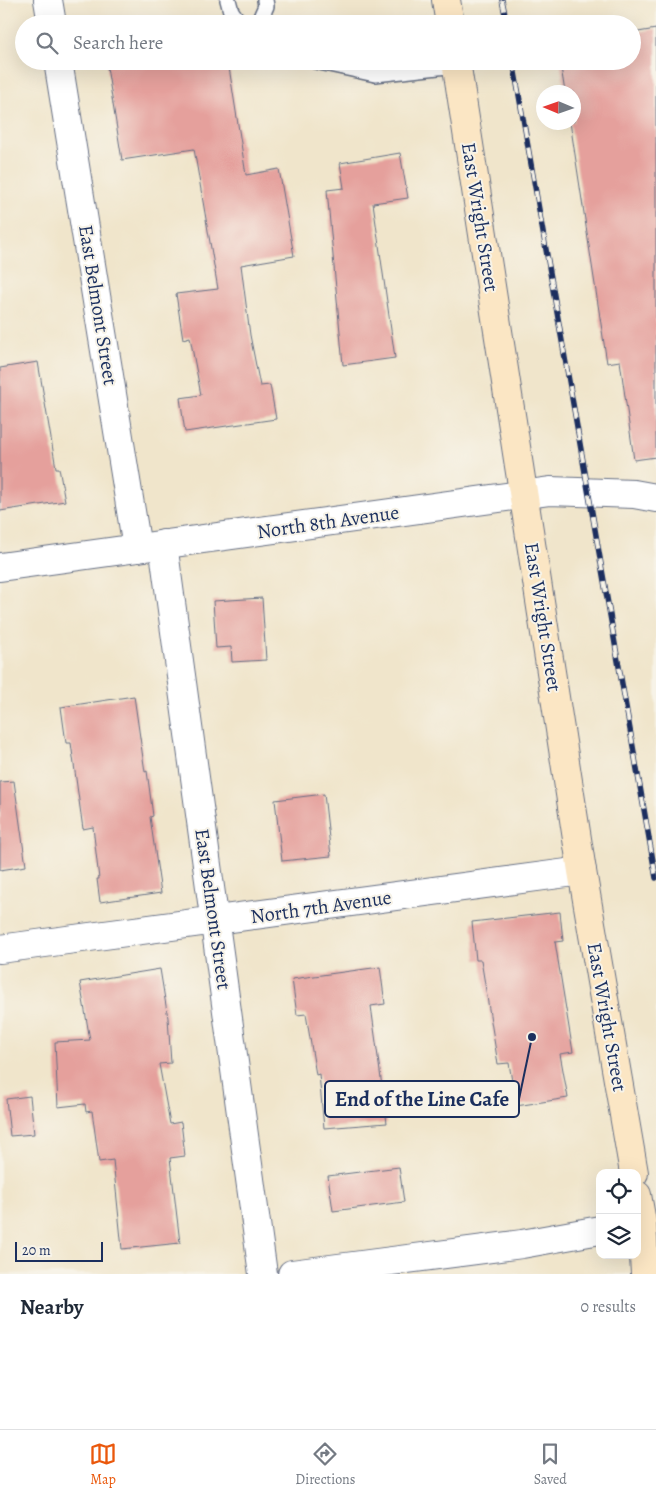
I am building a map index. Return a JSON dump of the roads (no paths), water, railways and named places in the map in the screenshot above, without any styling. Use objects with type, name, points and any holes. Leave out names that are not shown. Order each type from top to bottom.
[{"type":"street","points":[[48,0],[50,15]]},
{"type":"street","points":[[446,0],[448,15]]},
{"type":"street","name":"East Belmont Street","points":[[60,70],[150,546],[214,921],[262,1274]]},
{"type":"street","name":"East Wright Street","points":[[457,70],[582,872],[633,1169]]},
{"type":"street","name":"North 8th Avenue","points":[[0,567],[550,491],[634,494],[656,498]]},
{"type":"street","name":"North 7th Avenue","points":[[0,950],[582,872]]},
{"type":"street","points":[[641,1225],[656,1250]]},
{"type":"street","points":[[292,1274],[522,1244],[596,1231]]},
{"type":"street","points":[[641,1233],[645,1274]]},
{"type":"lane","points":[[228,0],[234,15]]},
{"type":"lane","points":[[262,15],[266,6],[265,0]]},
{"type":"lane","points":[[357,70],[375,74],[404,70]]},
{"type":"railway","points":[[502,0],[505,15]]},
{"type":"railway","points":[[515,70],[656,878]]},
{"type":"place","name":"End of the Line Cafe","points":[[532,1037]]}]
